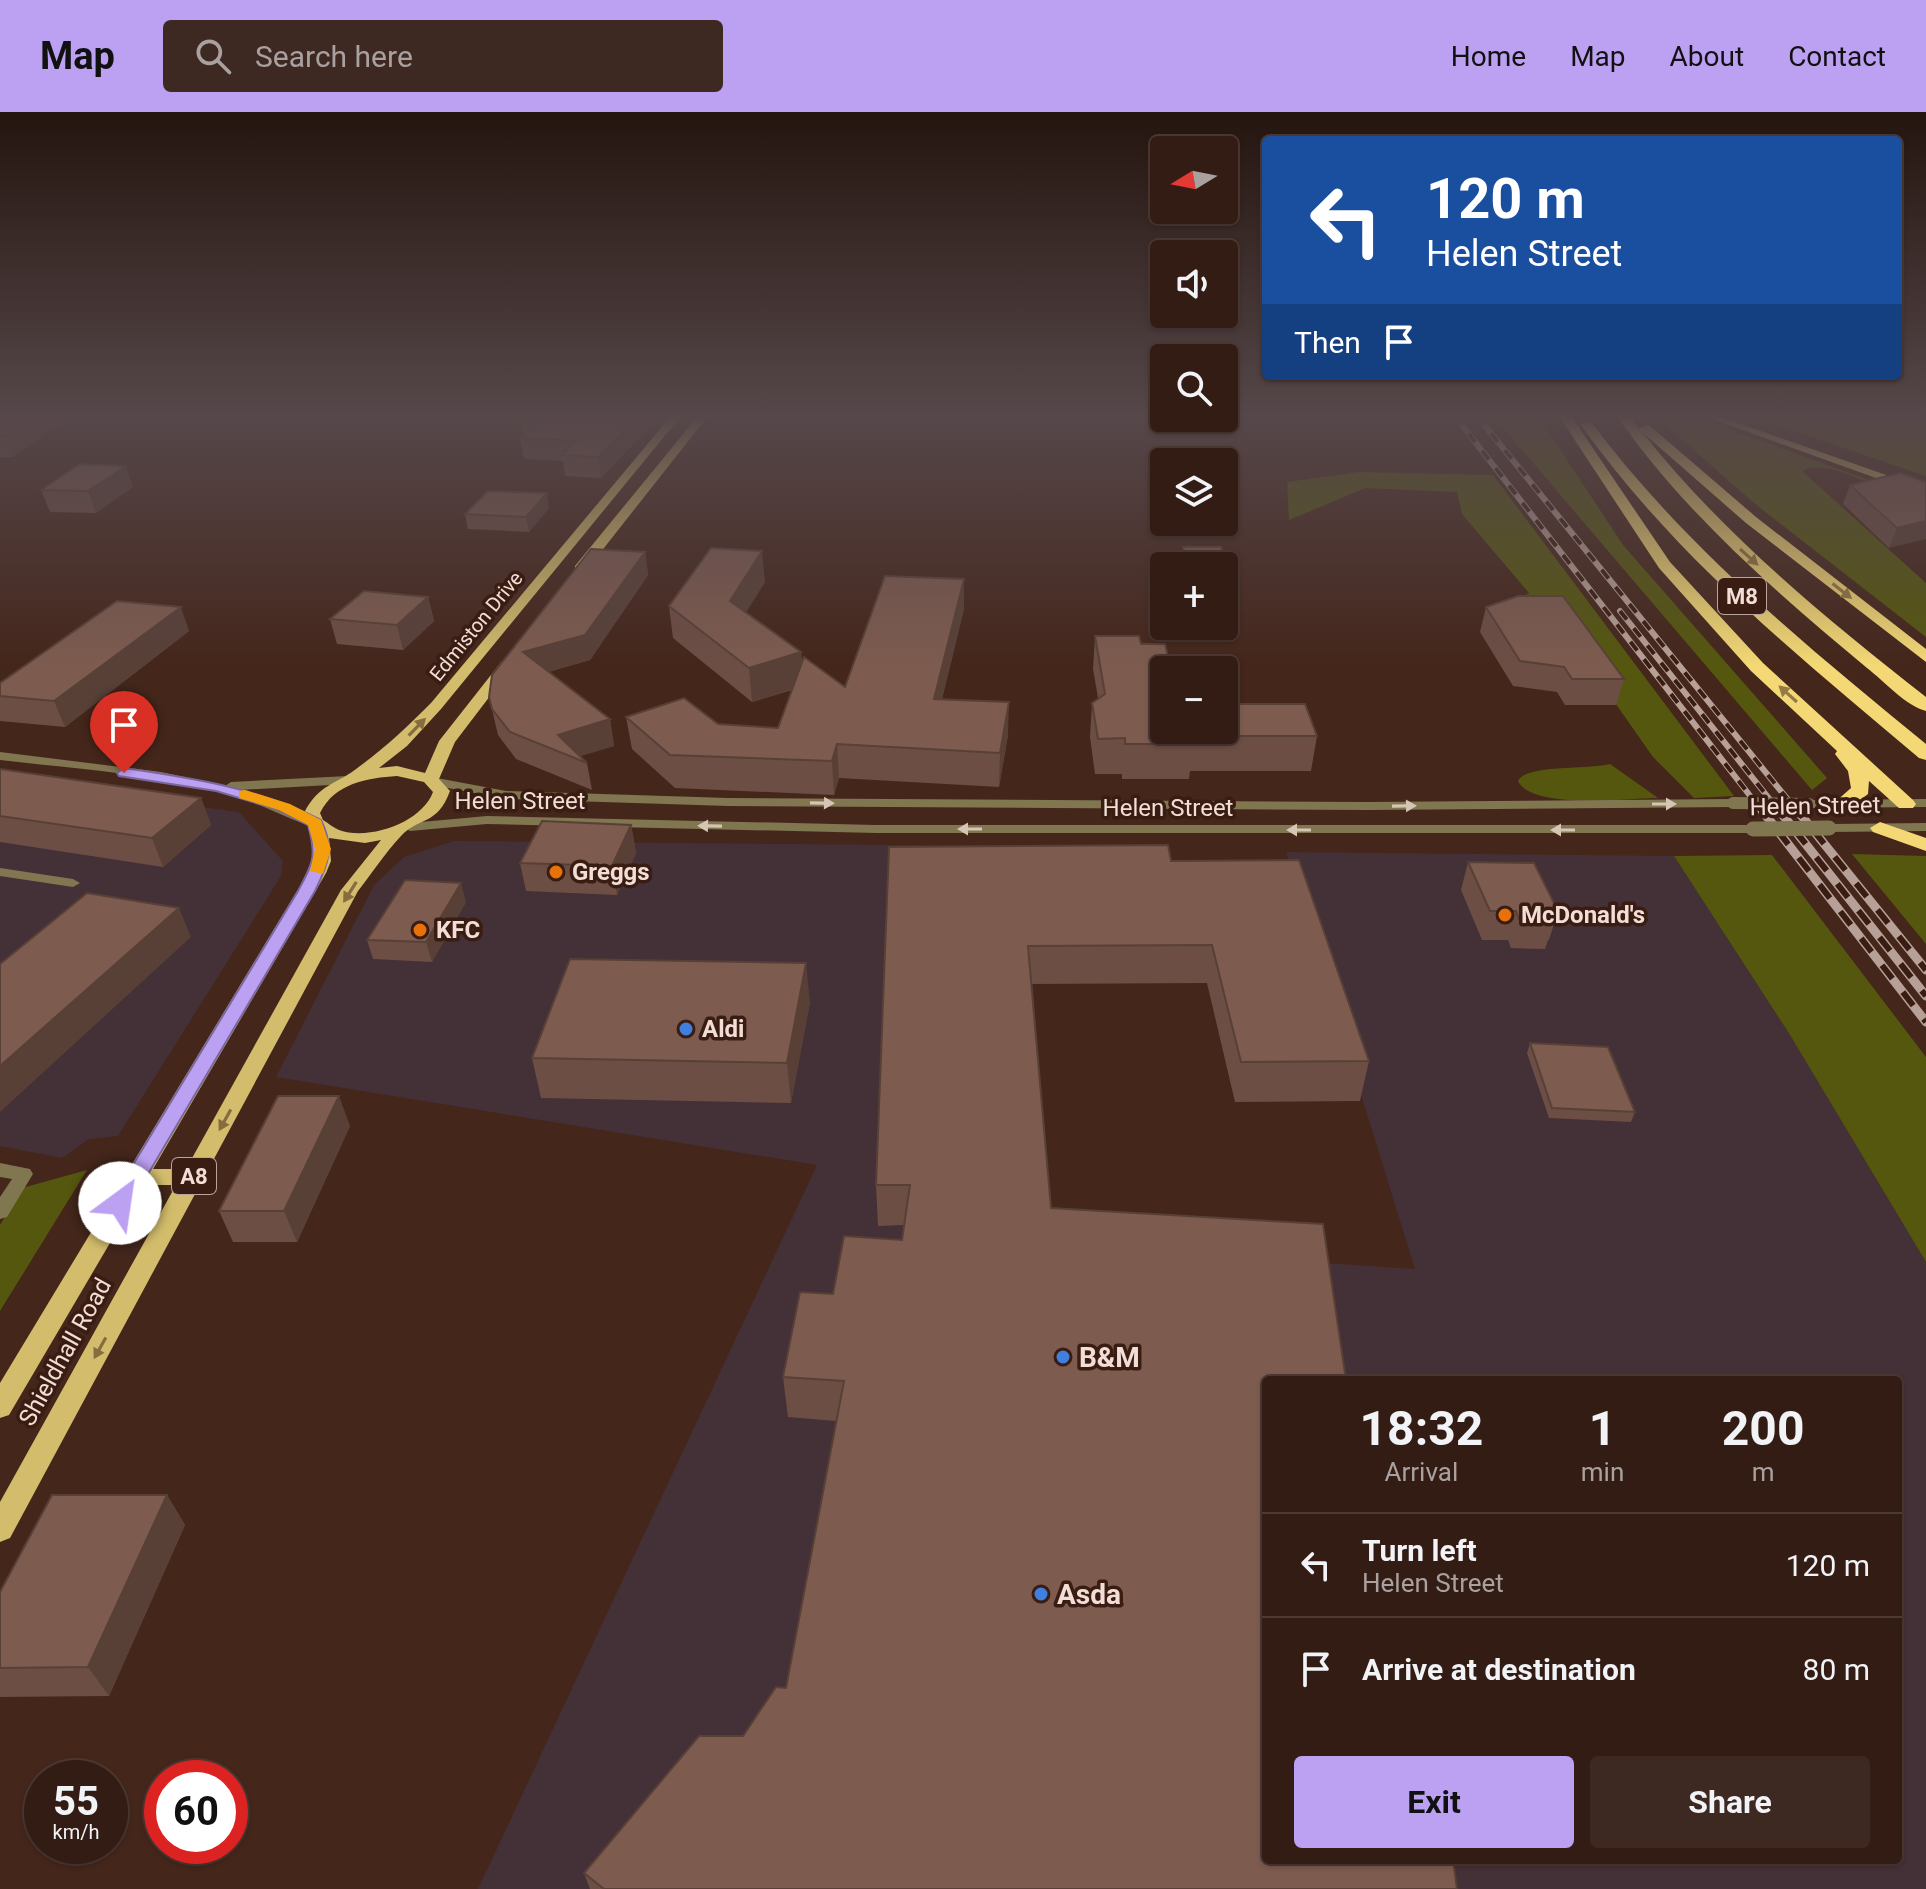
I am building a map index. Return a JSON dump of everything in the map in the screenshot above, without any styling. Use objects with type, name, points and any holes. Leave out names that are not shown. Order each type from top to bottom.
[{"type":"highway","points":[[1620,499],[1664,565],[1757,667],[1906,804]]},
{"type":"highway","name":"M8","points":[[1647,499],[1712,567],[1810,657],[1926,754]]},
{"type":"highway","name":"M8","points":[[1691,499],[1734,543],[1926,706]]},
{"type":"highway","points":[[1726,499],[1926,657]]},
{"type":"highway","points":[[1827,729],[1858,771],[1861,790],[1844,803]]},
{"type":"highway","points":[[1880,828],[1926,845]]},
{"type":"main road","name":"Edmiston Drive","points":[[317,825],[312,813],[315,803],[325,793],[353,778],[401,743],[436,706],[607,499]]},
{"type":"main road","points":[[571,581],[636,499]]},
{"type":"main road","name":"Edmiston Drive","points":[[404,828],[437,808],[442,797],[434,780],[447,741],[517,651]]},
{"type":"main road","points":[[353,778],[397,771],[434,780]]},
{"type":"main road","points":[[317,825],[340,835],[359,837],[404,828]]},
{"type":"main road","name":"Shieldhall Road","points":[[0,1407],[317,873],[322,861],[317,825]]},
{"type":"main road","name":"Shieldhall Road","points":[[0,1529],[350,890],[404,828]]},
{"type":"main road","points":[[135,1177],[194,1177]]},
{"type":"street","points":[[0,756],[218,787],[284,807],[317,825]]},
{"type":"street","points":[[218,787],[353,778]]},
{"type":"street","name":"Helen Street","points":[[434,780],[506,795],[728,802],[1367,806],[1926,803]]},
{"type":"street","points":[[1906,804],[1926,816]]},
{"type":"street","name":"Helen Street","points":[[404,828],[487,820],[876,829],[1926,827]]},
{"type":"street","points":[[0,872],[73,883]]},
{"type":"street","points":[[0,1170],[24,1174],[0,1212]]},
{"type":"shaded area","points":[[1288,499],[1339,499],[1289,520]]},
{"type":"shaded area","points":[[1459,499],[1511,499],[1734,796],[1694,798],[1653,757],[1557,620],[1511,605],[1529,593],[1462,514]]},
{"type":"shaded area","points":[[1564,499],[1593,499],[1623,545],[1827,778],[1812,790]]},
{"type":"shaded area","points":[[1749,499],[1833,499],[1926,583],[1926,637]]},
{"type":"shaded area","points":[[1610,764],[1658,798],[1561,799],[1527,790],[1518,781],[1533,772]]},
{"type":"shaded area","points":[[0,780],[239,812],[283,861],[281,876],[118,1136],[89,1139],[62,1158],[0,1146]]},
{"type":"shaded area","points":[[454,841],[1023,846],[1051,1245],[1415,1269],[1286,852],[1674,856],[1790,1035],[1926,1262],[1926,1889],[478,1889],[817,1165],[276,1077],[374,885],[404,857]]},
{"type":"shaded area","points":[[1852,854],[1926,856],[1926,944]]},
{"type":"shaded area","points":[[1772,855],[1926,1057],[1926,1262],[1790,1035],[1674,856]]},
{"type":"shaded area","points":[[87,1170],[0,1311],[0,1225],[22,1188]]},
{"type":"building","points":[[480,499],[542,499],[526,517],[465,514]]},
{"type":"building","points":[[1865,499],[1926,499],[1926,521],[1897,528]]},
{"type":"building","points":[[1183,547],[1221,547],[1223,552],[1184,552]]},
{"type":"building","points":[[711,548],[762,551],[730,601],[801,652],[749,668],[669,606]]},
{"type":"building","points":[[591,549],[645,552],[585,635],[523,652],[610,719],[558,735],[587,763],[510,732],[492,709],[489,697],[492,675]]},
{"type":"building","points":[[885,576],[964,579],[934,699],[1009,702],[1000,753],[837,744],[832,761],[670,755],[626,717],[684,698],[718,724],[778,728],[804,657],[845,687]]},
{"type":"building","points":[[364,591],[428,597],[397,625],[330,619]]},
{"type":"building","points":[[1518,596],[1563,596],[1624,679],[1572,679],[1564,667],[1520,661],[1486,607]]},
{"type":"building","points":[[117,601],[181,607],[54,701],[0,696],[0,683]]},
{"type":"building","points":[[1095,636],[1139,636],[1141,644],[1165,644],[1168,656],[1150,656],[1150,744],[1125,744],[1125,738],[1098,739],[1092,703],[1105,694]]},
{"type":"building","points":[[1238,704],[1305,704],[1317,736],[1238,736]]},
{"type":"building","points":[[0,769],[201,798],[152,838],[0,816]]},
{"type":"building","points":[[542,821],[631,825],[612,866],[520,863]]},
{"type":"building","points":[[1168,845],[1171,861],[1299,860],[1369,1061],[1241,1062],[1212,945],[1028,946],[1051,1208],[1323,1224],[1345,1376],[1262,1376],[1262,1864],[1454,1864],[1457,1889],[604,1889],[584,1873],[699,1736],[743,1736],[776,1687],[786,1688],[844,1381],[783,1377],[800,1292],[833,1294],[844,1236],[902,1240],[910,1185],[876,1185],[889,847]]},
{"type":"building","points":[[1468,862],[1534,863],[1558,911],[1550,911],[1554,920],[1519,919],[1516,911],[1490,911]]},
{"type":"building","points":[[405,880],[461,883],[426,942],[367,940]]},
{"type":"building","points":[[87,893],[179,908],[0,1066],[0,964]]},
{"type":"building","points":[[570,959],[806,963],[787,1063],[532,1058]]},
{"type":"building","points":[[1530,1043],[1608,1047],[1635,1112],[1552,1108]]},
{"type":"building","points":[[278,1096],[339,1096],[284,1211],[219,1211]]},
{"type":"building","points":[[52,1495],[167,1495],[88,1667],[0,1668],[0,1592]]},
{"type":"railway","points":[[1519,499],[1758,806]]},
{"type":"railway","points":[[1544,499],[1793,806]]},
{"type":"railway","points":[[1620,611],[1775,806]]},
{"type":"railway","points":[[1757,804],[1926,1022]]},
{"type":"railway","points":[[1774,804],[1926,996]]},
{"type":"railway","points":[[1792,804],[1926,970]]},
{"type":"slow traffic","points":[[245,795],[284,807],[319,827],[323,849],[318,871]]},
{"type":"place","name":"Greggs","points":[[556,872]]},
{"type":"place","name":"McDonald's","points":[[1505,915]]},
{"type":"place","name":"KFC","points":[[420,930]]},
{"type":"place","name":"Aldi","points":[[686,1029]]},
{"type":"place","name":"B&M","points":[[1063,1357]]},
{"type":"place","name":"Asda","points":[[1041,1594]]},
{"type":"route","points":[[120,1203],[317,873],[323,849],[319,827],[284,807],[218,787],[124,773]]}]
